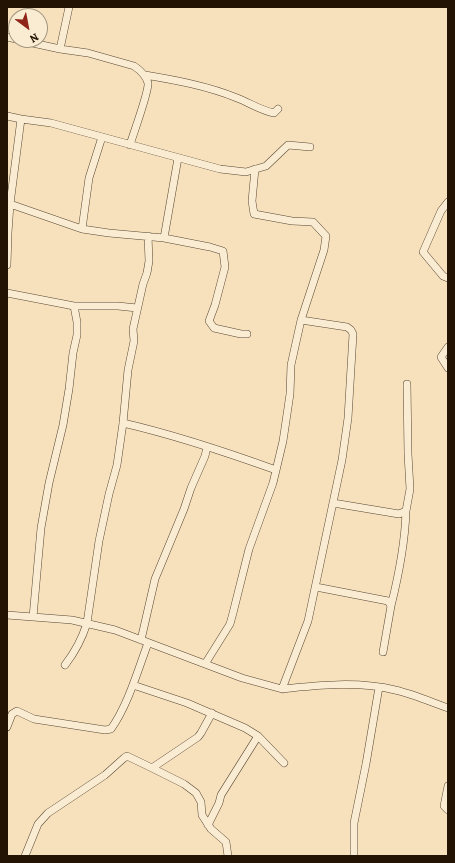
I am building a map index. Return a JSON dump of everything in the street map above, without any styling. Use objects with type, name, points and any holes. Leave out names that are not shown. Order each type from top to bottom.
[{"type":"street","points":[[60,49],[69,7]]},
{"type":"street","points":[[48,46],[88,53],[134,66],[141,70],[148,83],[130,145]]},
{"type":"street","points":[[145,75],[175,80],[237,98],[265,111],[274,113],[278,109]]},
{"type":"street","points":[[7,116],[51,124],[220,169],[246,172],[266,166],[288,145],[310,147]]},
{"type":"street","points":[[7,265],[10,204],[21,119]]},
{"type":"street","points":[[82,229],[89,178],[102,138]]},
{"type":"street","points":[[164,238],[178,158]]},
{"type":"street","points":[[206,664],[230,624],[249,549],[273,483],[283,441],[290,394],[291,365],[301,320],[324,250],[326,236],[313,222],[292,221],[254,214],[252,201],[255,169]]},
{"type":"street","points":[[448,202],[441,211],[423,252],[443,276],[448,278]]},
{"type":"street","points":[[10,204],[82,229],[164,238],[223,251],[225,267],[215,305],[209,321],[214,328],[247,334]]},
{"type":"street","points":[[65,666],[77,649],[84,635],[87,623],[100,541],[109,494],[117,465],[128,370],[134,341],[133,329],[142,284],[147,273],[149,261],[148,236]]},
{"type":"street","points":[[7,293],[74,306],[118,306],[137,308]]},
{"type":"street","points":[[33,617],[41,528],[49,483],[63,426],[73,353],[77,335],[77,322],[74,306]]},
{"type":"street","points":[[282,689],[305,632],[316,587],[342,460],[348,418],[353,334],[351,330],[347,328],[301,320]]},
{"type":"street","points":[[448,347],[441,357],[448,368]]},
{"type":"street","points":[[383,652],[391,606],[399,577],[405,537],[406,511],[410,489],[407,384]]},
{"type":"street","points":[[123,423],[156,430],[276,470]]},
{"type":"street","points":[[141,640],[155,579],[184,510],[191,488],[205,456],[207,447]]},
{"type":"street","points":[[333,503],[399,514],[406,511]]},
{"type":"street","points":[[316,587],[388,601],[391,606]]},
{"type":"street","points":[[7,615],[72,620],[115,630],[242,678],[282,689],[329,684],[379,687],[402,692],[448,708]]},
{"type":"street","points":[[7,727],[12,714],[17,712],[34,719],[105,730],[111,729],[133,685],[148,643]]},
{"type":"street","points":[[133,685],[187,702],[245,728],[258,736],[284,762]]},
{"type":"street","points":[[354,856],[354,823],[379,687]]},
{"type":"street","points":[[152,768],[198,737],[212,713]]},
{"type":"street","points":[[208,825],[219,803],[221,795],[258,736]]},
{"type":"street","points":[[25,856],[38,824],[48,814],[105,775],[127,756],[184,784],[196,793],[201,802],[202,815],[208,825],[226,842],[228,856]]},
{"type":"street","points":[[448,786],[444,806],[448,810]]}]
